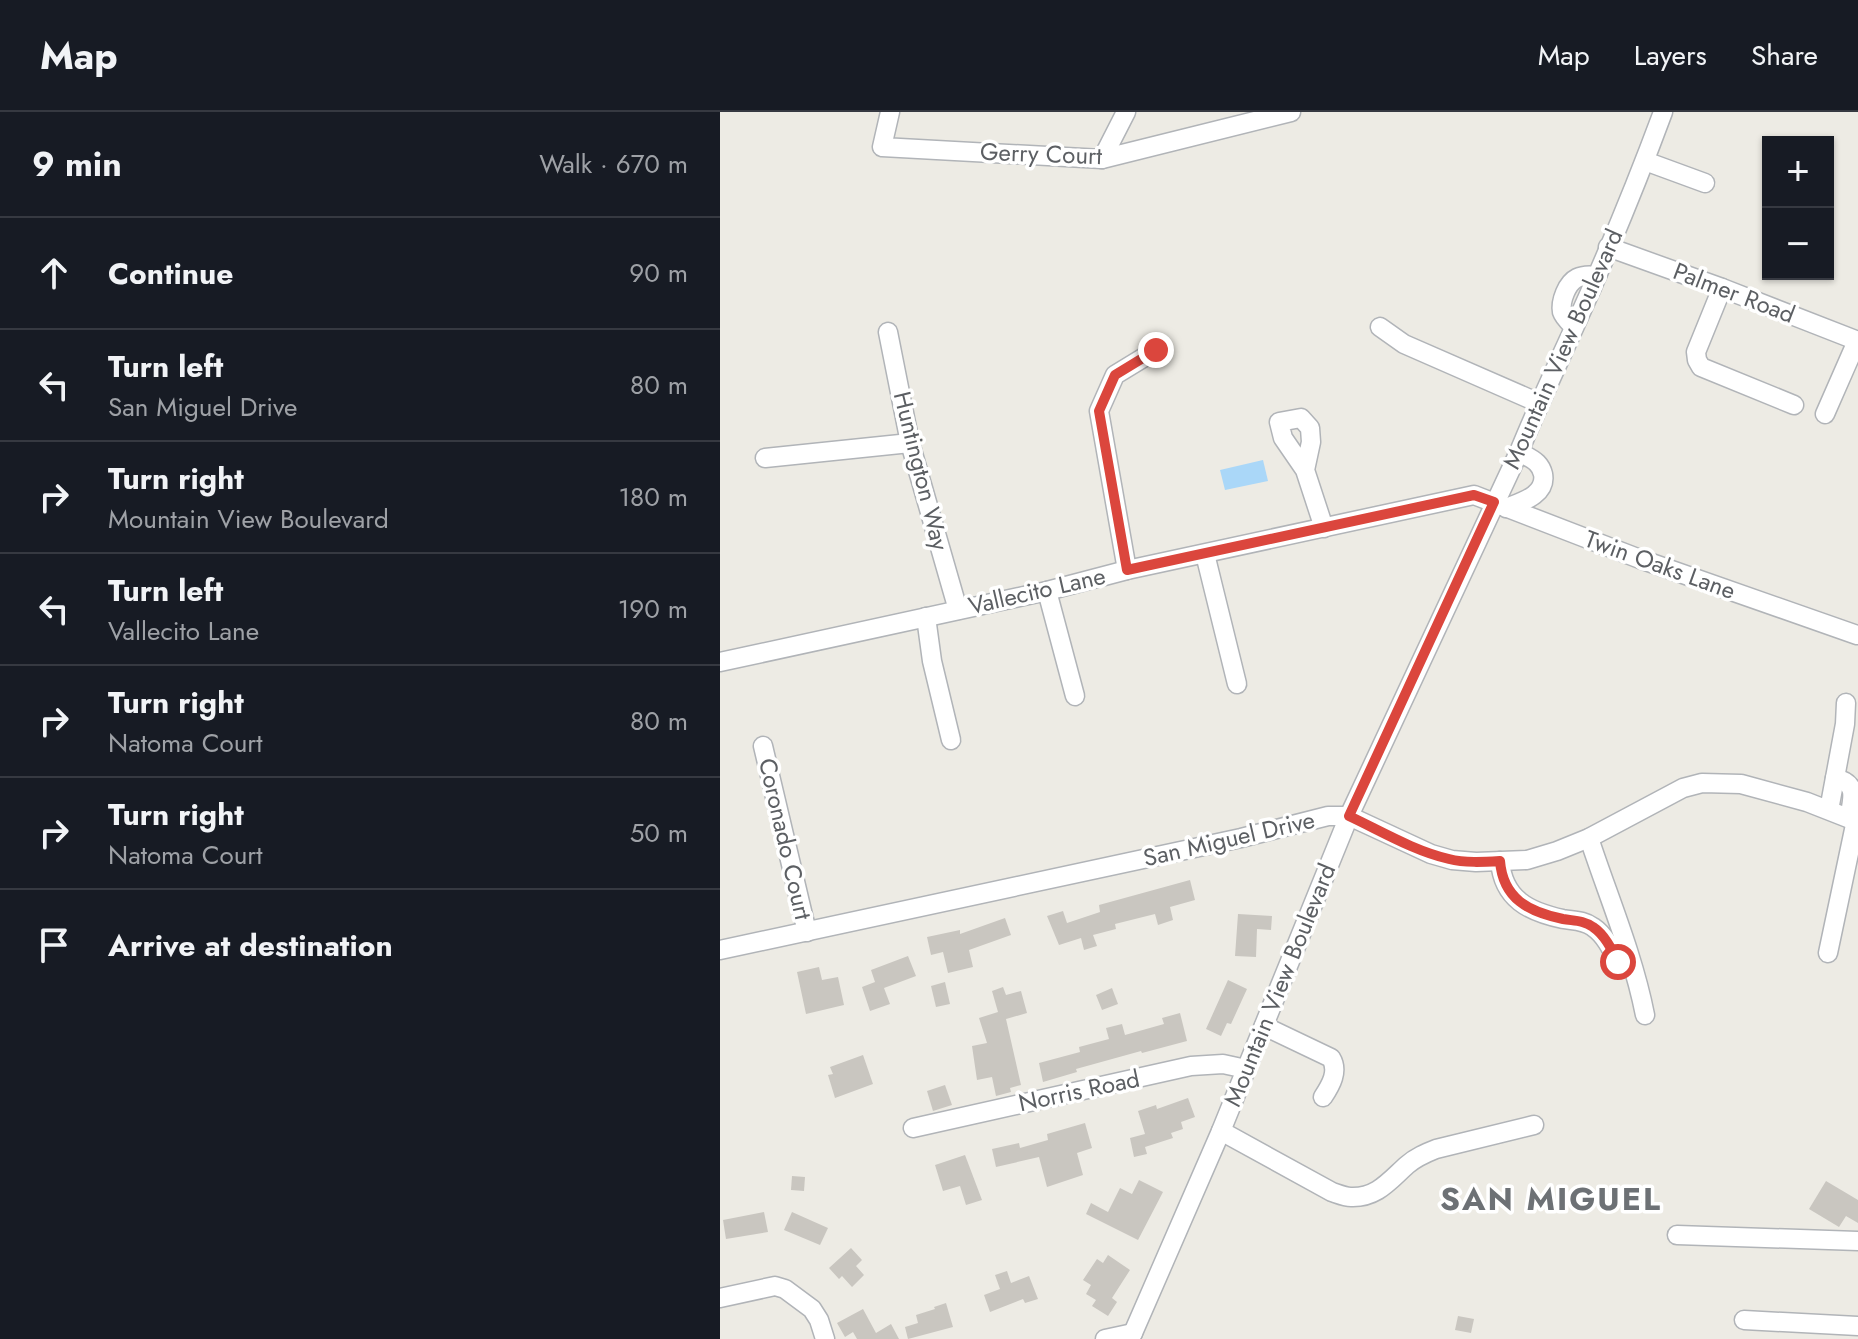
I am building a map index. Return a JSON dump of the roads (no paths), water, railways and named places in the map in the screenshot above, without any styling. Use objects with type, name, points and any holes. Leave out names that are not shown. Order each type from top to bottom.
[{"type":"street","name":"Gerry Court","points":[[890,112],[882,147],[1102,159],[1291,112]]},
{"type":"street","points":[[1102,159],[1126,112]]},
{"type":"street","name":"Mountain View Boulevard","points":[[1139,1336],[1349,816],[1500,505],[1539,403],[1597,276],[1663,112]]},
{"type":"street","points":[[1645,161],[1705,183]]},
{"type":"street","name":"Palmer Road","points":[[1608,247],[1857,341]]},
{"type":"street","points":[[1722,288],[1696,352],[1698,364],[1794,405]]},
{"type":"street","points":[[1380,327],[1404,344],[1539,403]]},
{"type":"street","name":"Huntington Way","points":[[888,332],[910,443],[958,610]]},
{"type":"street","points":[[1825,414],[1857,341]]},
{"type":"street","points":[[1127,570],[1099,411],[1115,375],[1156,350]]},
{"type":"street","points":[[765,458],[910,443]]},
{"type":"street","points":[[1500,505],[1529,498],[1543,484],[1543,473],[1538,464],[1519,452]]},
{"type":"street","points":[[1305,470],[1324,528]]},
{"type":"street","name":"Vallecito Lane","points":[[720,662],[1474,495],[1500,505]]},
{"type":"street","name":"Twin Oaks Lane","points":[[1500,505],[1640,559],[1857,635]]},
{"type":"street","points":[[1205,554],[1237,684]]},
{"type":"street","points":[[1047,591],[1075,696]]},
{"type":"street","points":[[926,617],[932,661],[951,740]]},
{"type":"street","points":[[1829,810],[1846,703]]},
{"type":"street","name":"Coronado Court","points":[[763,746],[807,932]]},
{"type":"street","points":[[1828,953],[1854,820],[1852,784],[1835,778]]},
{"type":"street","name":"San Miguel Drive","points":[[720,950],[1241,838],[1328,816],[1349,816],[1431,854],[1476,862],[1527,860],[1557,851],[1589,838],[1683,788],[1702,783],[1741,784],[1807,802],[1854,820]]},
{"type":"street","points":[[1589,838],[1639,986],[1645,1015]]},
{"type":"street","points":[[1500,861],[1501,878],[1511,895],[1537,911],[1582,921],[1595,928],[1618,962]]},
{"type":"street","points":[[1264,1026],[1334,1062],[1332,1084],[1323,1097]]},
{"type":"street","name":"Norris Road","points":[[913,1128],[1191,1066],[1223,1064],[1246,1069]]},
{"type":"street","points":[[1221,1131],[1332,1192],[1351,1197],[1377,1192],[1409,1163],[1436,1149],[1534,1125]]},
{"type":"street","points":[[1677,1235],[1858,1241]]},
{"type":"street","points":[[720,1298],[775,1286],[785,1289],[812,1309],[825,1339]]},
{"type":"street","points":[[1744,1320],[1858,1326]]},
{"type":"street","points":[[1105,1339],[1139,1336]]},
{"type":"water","points":[[1263,460],[1268,481],[1225,490],[1220,470]]},
{"type":"district","name":"SAN MIGUEL","points":[[1551,1199]]}]
